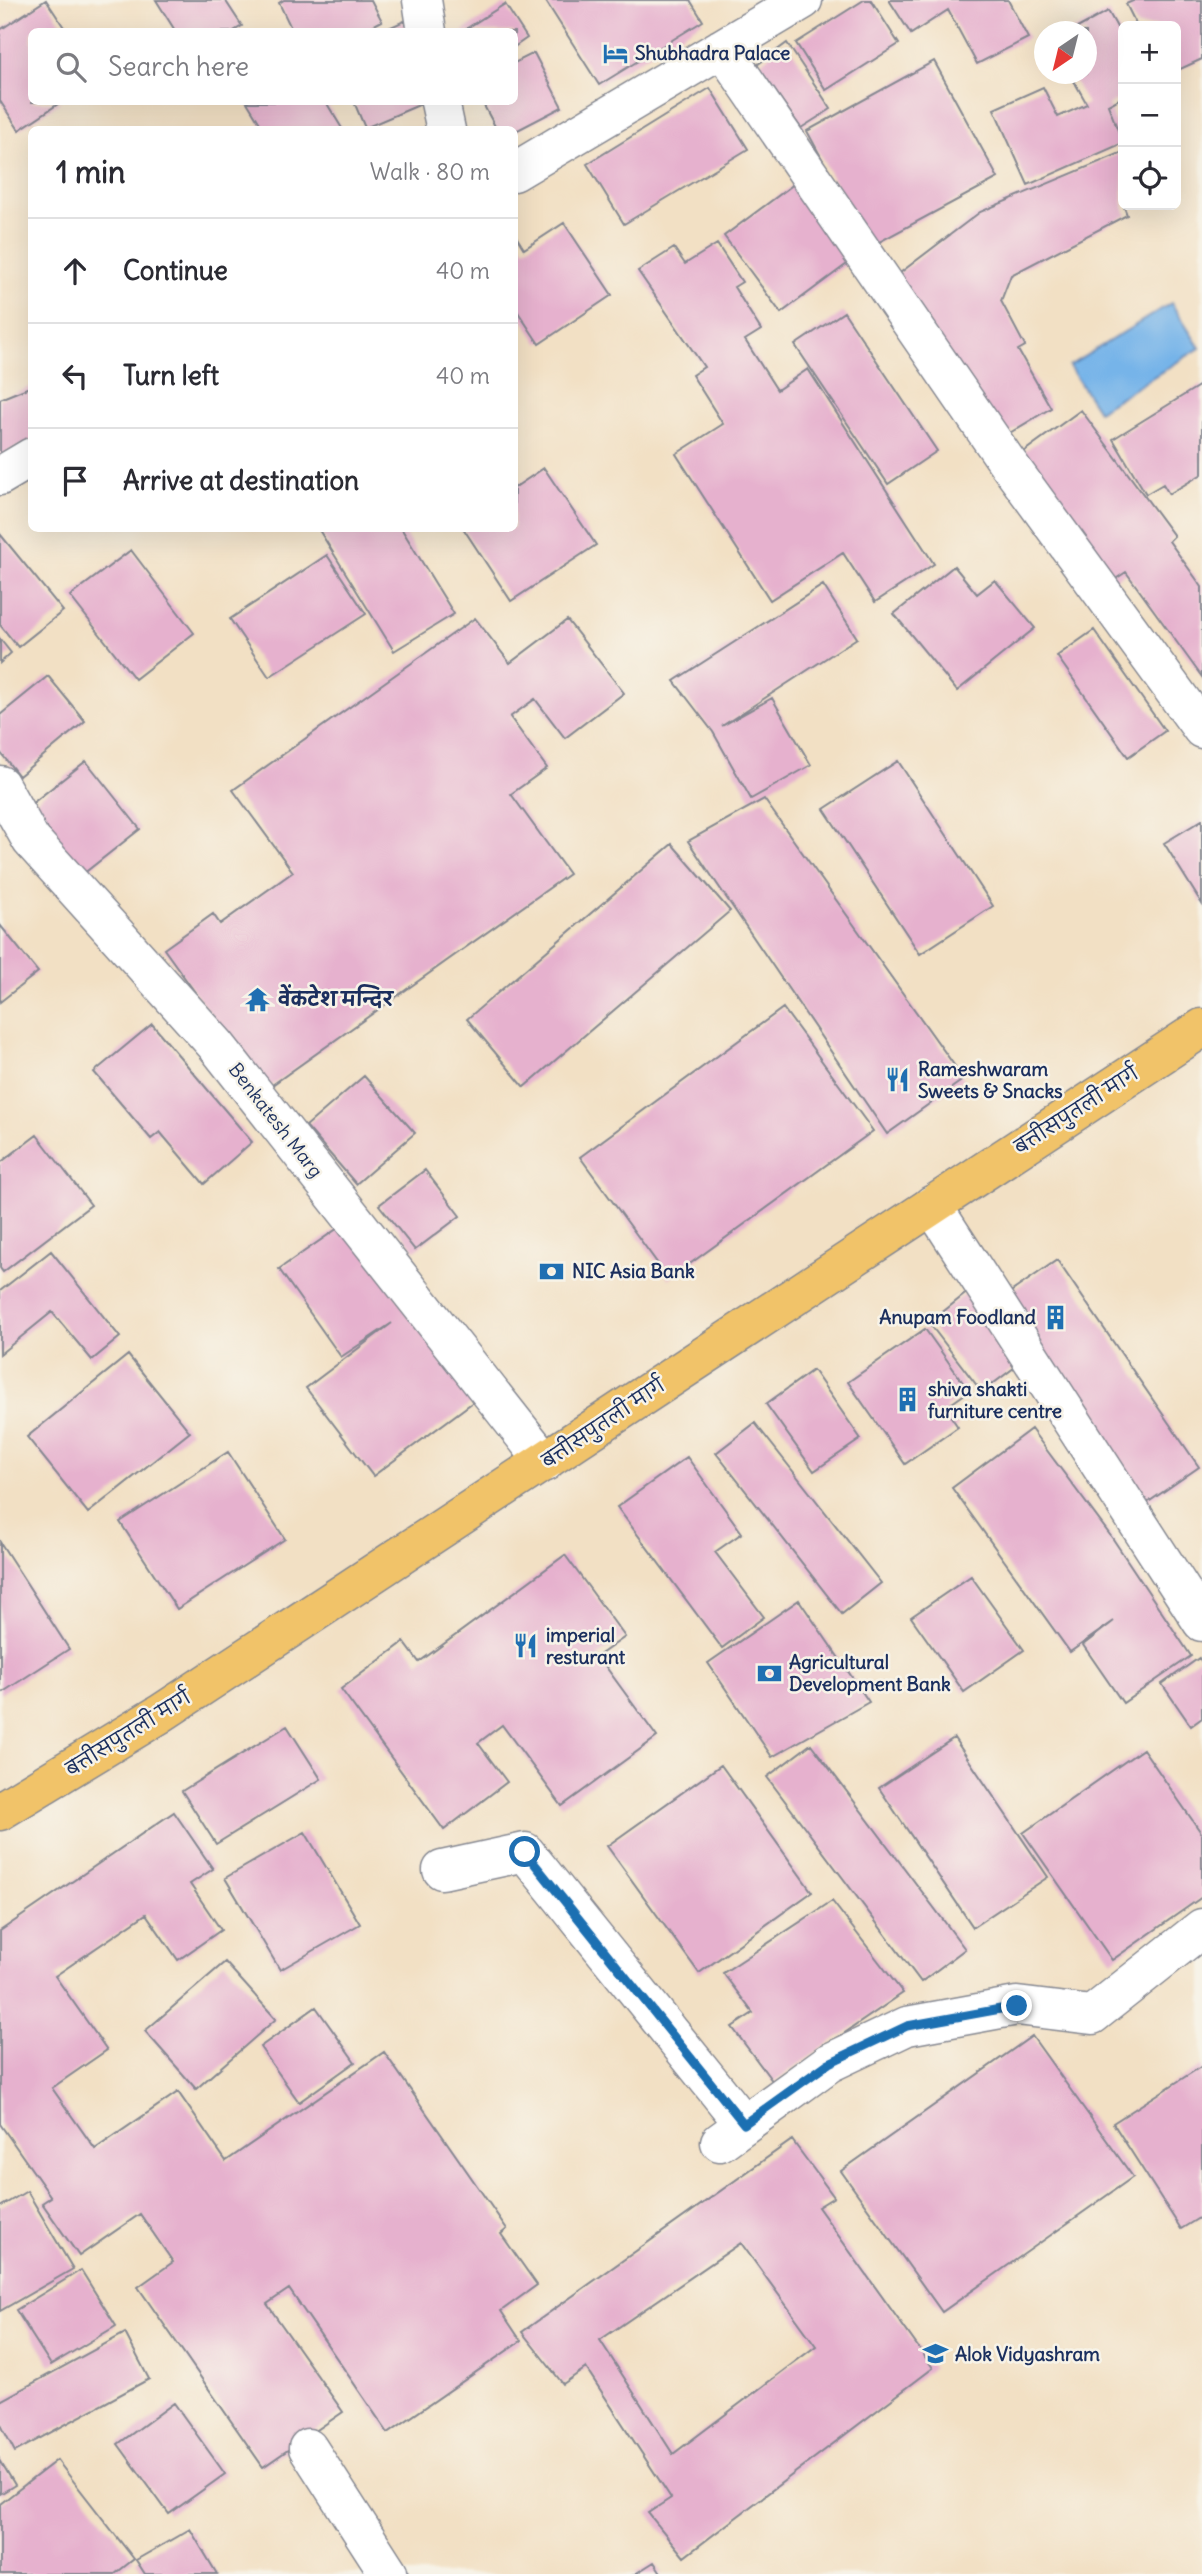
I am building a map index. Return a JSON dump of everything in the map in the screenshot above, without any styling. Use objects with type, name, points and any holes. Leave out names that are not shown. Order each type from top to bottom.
[{"type":"main road","name":"बत्तीसपुतली मार्ग","points":[[0,1811],[160,1714],[1202,1028]]},
{"type":"street","points":[[422,0],[426,28]]},
{"type":"street","points":[[518,170],[803,0]]},
{"type":"street","points":[[722,48],[1007,463],[1202,729]]},
{"type":"street","points":[[441,105],[445,126]]},
{"type":"street","points":[[0,476],[28,459]]},
{"type":"street","name":"Benkatesh Marg","points":[[0,785],[31,840],[216,1045],[545,1462]]},
{"type":"street","points":[[932,1205],[1202,1622]]},
{"type":"street","points":[[442,1870],[525,1852],[732,2133],[829,2063],[907,2026],[1017,2006],[1092,2015],[1202,1928]]},
{"type":"street","points":[[308,2448],[388,2572],[383,2574]]},
{"type":"water","points":[[1171,303],[1200,348],[1098,411],[1069,366]]},
{"type":"building","points":[[46,0],[64,28],[28,28],[28,105],[56,105],[19,130],[0,101],[0,30]]},
{"type":"building","points":[[156,0],[225,0],[242,26],[239,28],[174,28]]},
{"type":"building","points":[[284,0],[371,0],[382,21],[369,28],[291,28],[279,3]]},
{"type":"building","name":"Shubhadra Palace","points":[[545,0],[690,0],[703,21],[599,85]]},
{"type":"building","points":[[864,0],[871,0],[899,44],[826,90],[796,43]]},
{"type":"building","points":[[889,0],[1008,0],[1028,38],[977,64],[948,10],[911,34]]},
{"type":"building","points":[[1135,0],[1202,0],[1202,59],[1181,69],[1181,21],[1134,21],[1126,4]]},
{"type":"building","points":[[505,4],[527,38],[518,44],[518,28],[467,28]]},
{"type":"building","points":[[1108,11],[1118,29],[1118,100],[1108,105],[1118,130],[1118,145],[1028,185],[994,109],[1043,87],[1058,117],[1087,104],[1076,84],[1097,84],[1097,21],[1090,21]]},
{"type":"building","points":[[404,21],[407,28],[389,28]]},
{"type":"building","points":[[787,43],[831,109],[801,128],[757,65]]},
{"type":"building","points":[[534,53],[562,107],[518,130],[518,126],[495,126],[484,105],[518,105],[518,61]]},
{"type":"building","points":[[934,61],[998,178],[870,247],[807,131]]},
{"type":"building","points":[[710,88],[748,149],[624,224],[587,164]]},
{"type":"building","points":[[249,105],[328,105],[341,126],[262,126]]},
{"type":"building","points":[[355,105],[419,105],[370,126],[364,126]]},
{"type":"building","points":[[1118,154],[1118,210],[1125,210],[1127,215],[1011,275],[1001,301],[1025,346],[1018,350],[1051,408],[1003,437],[896,276],[980,212]]},
{"type":"building","points":[[794,184],[851,261],[781,313],[724,236]]},
{"type":"building","points":[[564,223],[612,295],[539,344],[518,312],[518,239],[524,249]]},
{"type":"building","points":[[717,244],[742,282],[734,287],[761,330],[745,340],[777,390],[808,369],[934,564],[875,602],[843,553],[770,600],[676,454],[723,424],[692,375],[704,367],[638,271],[674,248],[685,264]]},
{"type":"building","points":[[844,312],[937,451],[888,484],[795,345]]},
{"type":"building","points":[[1202,384],[1202,474],[1169,494],[1163,484],[1146,494],[1113,439]]},
{"type":"building","points":[[28,388],[28,443],[0,455],[0,399]]},
{"type":"building","points":[[1081,410],[1174,536],[1169,541],[1202,587],[1202,677],[1126,572],[1111,582],[1019,455]]},
{"type":"building","points":[[544,468],[596,545],[511,601],[466,532],[518,532],[518,485]]},
{"type":"building","points":[[320,532],[403,532],[454,614],[394,651]]},
{"type":"building","points":[[0,534],[63,611],[18,647],[0,625]]},
{"type":"building","points":[[131,550],[194,633],[135,679],[70,596]]},
{"type":"building","points":[[327,555],[366,614],[269,677],[230,619]]},
{"type":"building","points":[[954,566],[977,594],[995,580],[1035,628],[957,691],[894,614]]},
{"type":"building","points":[[823,585],[857,638],[722,726],[772,698],[811,765],[751,799],[713,732],[674,681]]},
{"type":"building","points":[[475,618],[510,663],[567,620],[624,693],[565,738],[535,699],[510,717],[547,768],[511,794],[569,874],[265,1090],[164,949],[213,914],[220,924],[293,872],[233,790]]},
{"type":"building","points":[[1094,630],[1165,731],[1128,757],[1057,656]]},
{"type":"building","points":[[0,639],[11,653],[0,663]]},
{"type":"building","points":[[48,676],[85,721],[19,776],[0,752],[0,715]]},
{"type":"building","points":[[86,761],[140,829],[83,874],[29,806]]},
{"type":"building","points":[[898,761],[993,906],[920,954],[824,809]]},
{"type":"building","points":[[764,799],[964,1079],[887,1134],[688,841]]},
{"type":"building","points":[[1202,820],[1202,904],[1164,843]]},
{"type":"building","points":[[672,844],[730,911],[524,1087],[467,1019]]},
{"type":"building","points":[[0,925],[38,972],[0,1002]]},
{"type":"building","points":[[783,1008],[873,1131],[669,1279],[580,1157]]},
{"type":"building","points":[[152,1024],[252,1142],[204,1184],[160,1132],[151,1139],[94,1072]]},
{"type":"building","points":[[364,1076],[415,1133],[356,1184],[306,1126]]},
{"type":"building","points":[[37,1135],[91,1205],[3,1272],[0,1268],[0,1163]]},
{"type":"building","points":[[425,1170],[460,1216],[415,1250],[379,1205]]},
{"type":"building","points":[[344,1224],[473,1402],[373,1476],[306,1388],[392,1323],[341,1357],[279,1269]]},
{"type":"building","points":[[51,1251],[120,1337],[92,1360],[52,1312],[0,1354],[0,1291]]},
{"type":"building","points":[[1057,1260],[1199,1467],[1144,1505],[1002,1298]]},
{"type":"building","points":[[969,1291],[1023,1361],[982,1392],[929,1323]]},
{"type":"building","name":"shiva shakti furniture centre","points":[[925,1329],[969,1391],[945,1408],[958,1427],[905,1464],[848,1382]]},
{"type":"building","points":[[128,1355],[190,1432],[88,1513],[27,1437]]},
{"type":"building","points":[[813,1370],[861,1439],[814,1471],[766,1404]]},
{"type":"building","points":[[755,1423],[881,1583],[842,1614],[716,1453]]},
{"type":"building","points":[[1031,1429],[1113,1539],[1191,1656],[1123,1703],[1083,1645],[1114,1621],[1070,1652],[952,1488]]},
{"type":"building","points":[[228,1452],[285,1539],[177,1609],[120,1522]]},
{"type":"building","points":[[687,1457],[742,1533],[715,1552],[764,1617],[722,1648],[617,1507]]},
{"type":"building","points":[[0,1542],[69,1649],[0,1694]]},
{"type":"building","points":[[565,1555],[625,1637],[598,1656],[657,1737],[562,1806],[502,1725],[478,1743],[507,1782],[444,1830],[341,1689],[404,1642],[419,1662]]},
{"type":"building","points":[[971,1576],[1024,1650],[964,1692],[911,1617]]},
{"type":"building","points":[[799,1600],[869,1702],[772,1757],[708,1663]]},
{"type":"building","points":[[1199,1658],[1202,1662],[1202,1718],[1191,1726],[1162,1684]]},
{"type":"building","points":[[287,1726],[321,1779],[216,1844],[182,1791]]},
{"type":"building","points":[[954,1738],[1048,1877],[973,1927],[879,1788]]},
{"type":"building","points":[[811,1744],[965,1949],[921,1982],[767,1777]]},
{"type":"building","points":[[1143,1749],[1202,1834],[1202,1897],[1112,1960],[1023,1833]]},
{"type":"building","points":[[721,1765],[812,1892],[699,1973],[607,1846]]},
{"type":"building","points":[[174,1812],[213,1869],[190,1884],[221,1930],[178,1960],[146,1914],[55,1976],[107,2050],[52,2088],[95,2149],[178,2092],[226,2161],[384,2052],[507,2229],[501,2234],[537,2285],[501,2311],[521,2341],[388,2433],[289,2289],[267,2304],[343,2412],[263,2467],[138,2287],[173,2262],[140,2214],[79,2256],[42,2203],[51,2197],[0,2124],[0,1931]]},
{"type":"building","points":[[305,1832],[360,1924],[280,1970],[225,1878]]},
{"type":"building","points":[[832,1901],[903,1993],[773,2082],[732,2027],[753,2013],[723,1973]]},
{"type":"building","points":[[225,1962],[276,2019],[196,2089],[145,2031]]},
{"type":"building","points":[[316,2007],[355,2062],[299,2102],[260,2047]]},
{"type":"building","points":[[1032,2036],[1133,2177],[942,2312],[841,2171]]},
{"type":"building","points":[[1202,2066],[1202,2216],[1181,2229],[1113,2123]]},
{"type":"building","points":[[792,2140],[834,2197],[818,2207],[933,2368],[684,2557],[648,2513],[671,2498],[586,2368],[563,2384],[522,2332]],"holes":[[[741,2243],[816,2346],[673,2454],[600,2340]]]},
{"type":"building","points":[[27,2191],[73,2269],[0,2311],[0,2207]]},
{"type":"building","points":[[81,2270],[116,2326],[51,2365],[16,2310]]},
{"type":"building","points":[[125,2333],[149,2379],[15,2452],[0,2423],[0,2401]]},
{"type":"building","points":[[174,2403],[225,2474],[169,2514],[118,2444]]},
{"type":"building","points":[[0,2460],[15,2485],[0,2494]]},
{"type":"building","points":[[57,2460],[134,2559],[115,2574],[0,2574],[0,2504]]},
{"type":"building","points":[[190,2529],[217,2574],[145,2574],[136,2560]]},
{"type":"building","points":[[654,2562],[662,2574],[635,2574]]},
{"type":"place","name":"Shubhadra Palace","points":[[615,53]]},
{"type":"place","name":"वेंकटेश मन्दिर","points":[[258,999]]},
{"type":"place","name":"Rameshwaram Sweets & Snacks","points":[[898,1080]]},
{"type":"place","name":"NIC Asia Bank","points":[[552,1271]]},
{"type":"place","name":"Anupam Foodland","points":[[1056,1317]]},
{"type":"place","name":"shiva shakti furniture centre","points":[[908,1400]]},
{"type":"place","name":"imperial resturant","points":[[526,1646]]},
{"type":"place","name":"Agricultural Development Bank","points":[[769,1673]]},
{"type":"place","name":"Alok Vidyashram","points":[[935,2354]]},
{"type":"route","points":[[525,1852],[744,2124],[829,2063],[907,2026],[1017,2006]]}]
